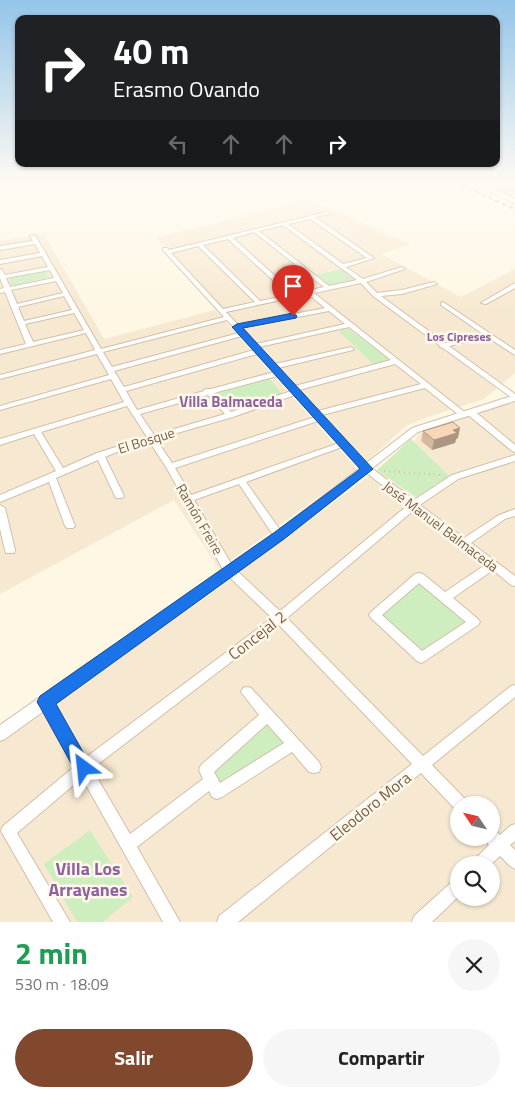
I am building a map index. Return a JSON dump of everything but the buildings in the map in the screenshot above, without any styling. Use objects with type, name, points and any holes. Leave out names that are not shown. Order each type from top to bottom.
[{"type":"street","points":[[167,251],[281,225]]},
{"type":"street","points":[[286,225],[343,266],[362,281],[375,295],[442,346],[515,398]]},
{"type":"street","points":[[323,225],[371,258],[343,266]]},
{"type":"street","points":[[256,231],[328,288]]},
{"type":"street","points":[[229,238],[294,296]]},
{"type":"street","name":"Ramón Freire","points":[[0,248],[34,239],[229,570],[280,618],[452,796]]},
{"type":"street","points":[[200,245],[259,303]]},
{"type":"street","name":"José Manuel Balmaceda","points":[[167,251],[367,469],[515,582]]},
{"type":"street","points":[[0,262],[42,254]]},
{"type":"street","points":[[30,344],[1,274],[50,268]]},
{"type":"street","points":[[222,311],[362,281],[402,269]]},
{"type":"street","points":[[0,291],[56,279]]},
{"type":"street","points":[[375,295],[402,292],[434,284]]},
{"type":"street","points":[[484,303],[515,285]]},
{"type":"street","points":[[309,292],[397,362],[515,449]]},
{"type":"street","points":[[14,306],[66,294]]},
{"type":"street","points":[[443,304],[515,353]]},
{"type":"street","points":[[237,327],[330,309]]},
{"type":"street","points":[[22,323],[75,311]]},
{"type":"street","points":[[0,377],[229,318]]},
{"type":"street","points":[[122,390],[257,349],[350,325]]},
{"type":"street","points":[[0,352],[87,331]]},
{"type":"street","points":[[0,408],[243,334]]},
{"type":"street","points":[[442,346],[488,335]]},
{"type":"street","points":[[135,413],[276,370],[351,350]]},
{"type":"street","name":"El Bosque","points":[[0,498],[100,455],[230,415],[295,391],[397,362]]},
{"type":"street","points":[[170,468],[318,416],[426,384]]},
{"type":"street","points":[[208,391],[230,415]]},
{"type":"street","points":[[0,734],[279,536],[415,430],[515,398]]},
{"type":"street","points":[[0,442],[129,403]]},
{"type":"street","points":[[36,431],[61,472]]},
{"type":"street","points":[[188,499],[344,444]]},
{"type":"street","points":[[100,455],[120,496]]},
{"type":"street","name":"Concejal 2","points":[[8,831],[84,768],[280,618],[414,505],[455,477],[515,458]]},
{"type":"street","points":[[51,476],[70,526]]},
{"type":"street","points":[[241,481],[279,536]]},
{"type":"street","points":[[0,508],[10,550]]},
{"type":"street","points":[[464,543],[502,517],[515,512]]},
{"type":"street","points":[[445,598],[493,565]]},
{"type":"street","points":[[419,577],[445,598],[474,622],[422,658],[375,615],[419,577]]},
{"type":"street","name":"Eleodoro Mora","points":[[225,922],[515,690]]},
{"type":"street","points":[[247,692],[314,767]]},
{"type":"street","points":[[46,702],[172,922]]},
{"type":"street","points":[[268,715],[206,770],[217,792],[293,744]]},
{"type":"street","points":[[128,845],[212,781]]},
{"type":"street","points":[[8,831],[62,922]]},
{"type":"street","points":[[500,838],[515,831]]},
{"type":"street","points":[[500,844],[515,860]]},
{"type":"street","points":[[420,922],[450,894]]},
{"type":"path","points":[[381,471],[449,476]]},
{"type":"shaded area","points":[[208,225],[366,225],[410,244],[381,254],[461,297],[515,269],[515,373],[484,399],[406,426],[366,462],[174,255],[156,238]]},
{"type":"shaded area","points":[[44,234],[104,339],[215,310],[357,469],[219,569],[174,500],[0,594],[0,241]]},
{"type":"shaded area","points":[[515,401],[515,922],[0,922],[0,742],[227,582],[377,470],[411,439],[411,447],[419,433]]},
{"type":"green space","points":[[342,269],[356,280],[330,286],[315,275]]},
{"type":"green space","points":[[42,271],[46,272],[49,277],[11,285],[9,278]]},
{"type":"green space","points":[[348,329],[390,360],[374,365],[339,331]]},
{"type":"green space","points":[[269,378],[283,395],[233,412],[216,394]]},
{"type":"green space","points":[[411,439],[449,476],[416,497],[377,470]]},
{"type":"green space","points":[[419,578],[472,622],[422,657],[376,615]]},
{"type":"green space","points":[[268,716],[292,744],[217,791],[206,770]]},
{"type":"green space","points":[[90,830],[133,897],[103,922],[77,922],[44,864]]},
{"type":"district","name":"Los Cipreses","points":[[459,336]]},
{"type":"district","name":"Villa Balmaceda","points":[[231,401]]},
{"type":"district","name":"Villa Los Arrayanes","points":[[88,878]]},
{"type":"route","points":[[84,768],[46,702],[279,536],[367,469],[237,327],[293,316]]}]
